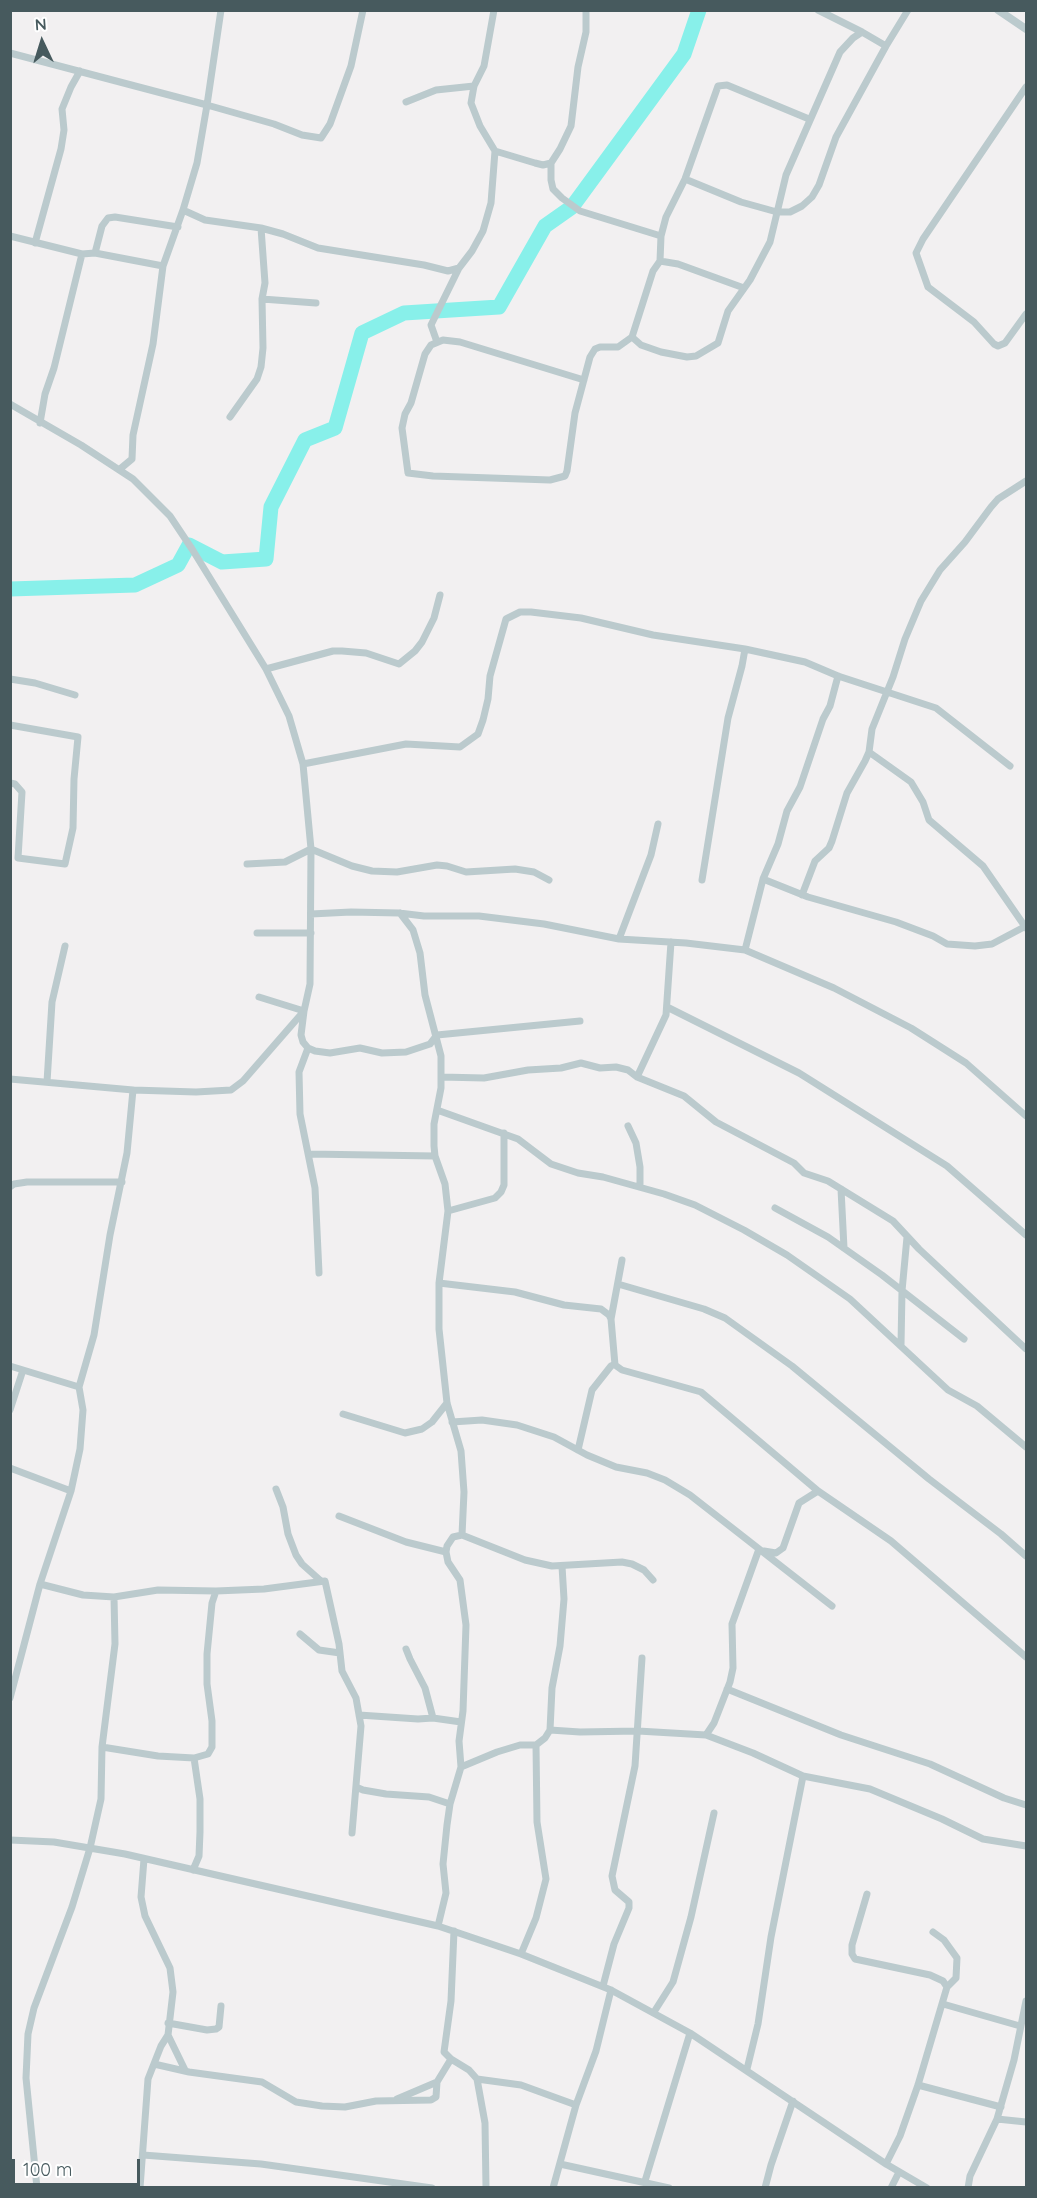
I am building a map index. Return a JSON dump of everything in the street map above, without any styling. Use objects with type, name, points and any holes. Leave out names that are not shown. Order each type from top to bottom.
[{"type":"street","points":[[120,469],[132,459],[133,435],[153,344],[163,266],[187,199],[196,163],[221,10]]},
{"type":"street","points":[[10,53],[207,105],[274,124],[302,135],[321,138],[330,124],[351,66],[363,10]]},
{"type":"street","points":[[437,342],[431,326],[459,268],[472,251],[488,218],[495,152],[480,126],[471,103],[474,86],[484,66],[494,10]]},
{"type":"street","points":[[586,10],[586,32],[578,67],[571,126],[561,149],[551,163],[551,180],[554,189],[573,207],[593,216],[661,236]]},
{"type":"street","points":[[818,10],[886,46]]},
{"type":"street","points":[[685,179],[731,198],[777,212],[790,212],[802,206],[812,197],[825,174],[837,137],[908,10]]},
{"type":"street","points":[[998,10],[1026,28]]},
{"type":"street","points":[[632,338],[641,345],[678,356],[696,356],[718,344],[728,311],[770,242],[786,176],[809,119],[840,52],[862,32]]},
{"type":"street","points":[[35,243],[61,149],[64,130],[62,110],[70,87],[80,71]]},
{"type":"street","points":[[406,102],[436,90],[474,86]]},
{"type":"street","points":[[584,380],[460,342],[437,342],[430,345],[425,354],[402,428],[408,473],[550,480],[565,476],[575,413],[584,380],[590,357],[595,349],[618,347],[632,338],[653,272],[660,261],[661,236],[666,217],[685,179],[718,86],[727,86],[809,119]]},
{"type":"street","points":[[1026,87],[923,239],[916,253],[928,287],[974,322],[994,344],[998,346],[1005,343],[1026,314]]},
{"type":"street","points":[[495,152],[543,165],[551,163]]},
{"type":"street","points":[[183,210],[205,220],[261,228],[284,234],[318,248],[448,271],[459,268]]},
{"type":"street","points":[[95,253],[102,226],[108,218],[115,217],[178,227]]},
{"type":"street","points":[[230,417],[257,379],[261,367],[262,299],[265,284],[261,228]]},
{"type":"street","points":[[10,236],[82,254],[95,253],[163,266]]},
{"type":"street","points":[[40,423],[45,394],[54,368],[82,254]]},
{"type":"street","points":[[660,261],[678,264],[744,288]]},
{"type":"street","points":[[262,299],[316,303]]},
{"type":"street","points":[[10,404],[120,469],[170,516],[266,669],[289,716],[303,764],[311,849],[310,984],[301,1035],[308,1048],[299,1072],[300,1113],[315,1188],[319,1273]]},
{"type":"street","points":[[802,895],[815,861],[832,841],[847,793],[862,769],[869,752],[872,729],[916,610],[940,570],[998,499],[1026,481]]},
{"type":"street","points":[[266,669],[333,651],[366,653],[399,664],[422,642],[434,618],[440,595]]},
{"type":"street","points":[[303,764],[406,744],[460,747],[478,734],[488,699],[490,676],[501,632],[506,619],[520,612],[581,618],[653,635],[745,649],[805,662],[838,676],[936,708],[1010,766]]},
{"type":"street","points":[[702,880],[728,718],[745,649]]},
{"type":"street","points":[[745,950],[763,879],[787,812],[800,787],[823,719],[830,706],[838,676]]},
{"type":"street","points":[[10,679],[35,683],[75,695]]},
{"type":"street","points":[[10,725],[78,737],[73,828],[64,864],[18,858],[22,792],[15,784],[10,783]]},
{"type":"street","points":[[763,879],[802,895],[896,922],[933,936],[947,945],[992,944],[1026,926],[983,866],[929,820],[923,802],[911,782],[869,752]]},
{"type":"street","points":[[619,939],[651,855],[658,824]]},
{"type":"street","points":[[248,864],[285,862],[311,849],[372,872],[397,872],[437,865],[466,872],[515,869],[534,872],[549,880]]},
{"type":"street","points":[[311,914],[399,913],[424,916],[479,916],[510,919],[619,939],[745,950],[834,988],[911,1028],[966,1063],[1026,1116]]},
{"type":"street","points":[[399,913],[413,930],[420,953],[427,1004],[441,1056],[438,1110],[434,1124],[435,1156],[445,1184],[448,1211],[440,1282],[439,1329],[447,1403],[461,1451],[464,1492],[462,1535]]},
{"type":"street","points":[[256,933],[311,933]]},
{"type":"street","points":[[638,1077],[666,1015],[671,942]]},
{"type":"street","points":[[47,1082],[52,1002],[65,946]]},
{"type":"street","points":[[259,997],[304,1011]]},
{"type":"street","points":[[667,1007],[799,1073],[937,1159],[1026,1235]]},
{"type":"street","points":[[10,1079],[133,1090],[196,1092],[231,1090],[243,1082],[304,1011]]},
{"type":"street","points":[[308,1048],[330,1053],[360,1048],[382,1053],[406,1052],[430,1044],[437,1035],[580,1021]]},
{"type":"street","points":[[441,1077],[484,1078],[528,1070],[561,1068],[581,1063],[600,1068],[616,1067],[628,1070],[638,1077],[684,1096],[716,1122],[794,1163],[804,1173],[828,1181],[892,1221],[1026,1349]]},
{"type":"street","points":[[10,1087],[19,1080]]},
{"type":"street","points":[[10,1698],[40,1584],[71,1491],[83,1430],[83,1410],[79,1387],[94,1335],[110,1235],[122,1182],[133,1090]]},
{"type":"street","points":[[438,1110],[518,1139],[552,1164],[578,1173],[640,1187],[695,1205],[787,1255],[850,1299],[948,1390],[977,1406],[1017,1437],[1026,1447]]},
{"type":"street","points":[[628,1126],[636,1143],[640,1187]]},
{"type":"street","points":[[448,1211],[495,1198],[501,1192],[504,1185],[504,1133]]},
{"type":"street","points":[[309,1154],[435,1156]]},
{"type":"street","points":[[10,1187],[27,1182],[122,1182]]},
{"type":"street","points":[[841,1189],[844,1248]]},
{"type":"street","points":[[775,1208],[844,1248],[964,1339]]},
{"type":"street","points":[[901,1345],[902,1291],[907,1237]]},
{"type":"street","points":[[622,1260],[611,1318],[615,1365],[622,1370],[701,1392],[818,1491],[891,1541],[1026,1657]]},
{"type":"street","points":[[440,1282],[515,1292],[564,1305],[601,1309],[611,1318]]},
{"type":"street","points":[[618,1284],[704,1309],[724,1318],[792,1366],[1026,1556]]},
{"type":"street","points":[[10,1366],[79,1387]]},
{"type":"street","points":[[578,1450],[592,1390],[610,1366]]},
{"type":"street","points":[[10,1410],[23,1370]]},
{"type":"street","points":[[343,1414],[405,1433],[422,1430],[432,1422],[447,1403]]},
{"type":"street","points":[[452,1422],[482,1420],[517,1425],[554,1437],[616,1467],[647,1473],[665,1480],[690,1495],[832,1606]]},
{"type":"street","points":[[10,1468],[71,1491]]},
{"type":"street","points":[[276,1489],[284,1506],[288,1534],[296,1555],[302,1564],[321,1581],[325,1581],[342,1671],[357,1698],[361,1726],[352,1833]]},
{"type":"street","points":[[759,1549],[767,1553],[776,1553],[783,1548],[798,1503],[818,1491]]},
{"type":"street","points":[[339,1516],[406,1542],[446,1552]]},
{"type":"street","points":[[438,1926],[446,1893],[443,1864],[450,1804],[461,1767],[459,1741],[466,1625],[460,1580],[448,1562],[447,1546],[453,1537],[462,1535],[525,1560],[552,1566],[622,1562],[632,1564],[644,1570],[653,1580]]},
{"type":"street","points":[[706,1735],[714,1724],[733,1668],[732,1624],[759,1549]]},
{"type":"street","points":[[461,1767],[520,1745],[536,1745],[546,1738],[550,1730],[552,1688],[560,1646],[564,1599],[562,1566]]},
{"type":"street","points":[[40,1584],[82,1594],[114,1597],[158,1590],[216,1591],[272,1588],[321,1581]]},
{"type":"street","points":[[102,1747],[158,1756],[194,1758],[208,1754],[212,1747],[212,1722],[207,1684],[207,1654],[212,1604],[216,1591]]},
{"type":"street","points":[[37,2187],[26,2078],[28,2034],[34,2008],[72,1907],[90,1848],[101,1799],[102,1747],[115,1644],[114,1597]]},
{"type":"street","points":[[300,1634],[319,1650],[340,1653]]},
{"type":"street","points":[[406,1649],[426,1688],[433,1718]]},
{"type":"street","points":[[603,1986],[614,1944],[629,1908],[629,1902],[615,1890],[612,1876],[635,1766],[642,1658]]},
{"type":"street","points":[[727,1689],[841,1735],[930,1764],[1004,1798],[1026,1804]]},
{"type":"street","points":[[359,1715],[433,1718],[461,1722]]},
{"type":"street","points":[[550,1730],[638,1731],[706,1735],[803,1776],[870,1789],[983,1839],[1026,1846]]},
{"type":"street","points":[[521,1954],[536,1918],[546,1879],[537,1822],[536,1745]]},
{"type":"street","points":[[193,1870],[199,1856],[200,1832],[200,1799],[194,1758]]},
{"type":"street","points":[[747,2069],[758,2024],[771,1937],[803,1776]]},
{"type":"street","points":[[356,1786],[363,1790],[386,1794],[429,1797],[450,1804]]},
{"type":"street","points":[[654,2012],[673,1982],[691,1917],[714,1813]]},
{"type":"street","points":[[10,1840],[54,1842],[144,1858],[438,1926],[521,1954],[612,1989],[654,2012],[747,2069],[886,2164],[927,2187]]},
{"type":"street","points":[[140,2187],[146,2133],[145,2103],[148,2079],[168,2035],[173,1992],[170,1968],[145,1916],[141,1897],[144,1858]]},
{"type":"street","points":[[867,1894],[852,1945],[852,1954],[855,1959],[930,1975],[943,1981],[947,1987]]},
{"type":"street","points":[[454,1931],[451,2001],[444,2052],[469,2070],[477,2079],[485,2123],[486,2187]]},
{"type":"street","points":[[886,2164],[900,2136],[918,2085],[947,1987],[956,1978],[957,1958],[944,1940],[933,1932]]},
{"type":"street","points":[[553,2187],[576,2104],[596,2051],[612,1989]]},
{"type":"street","points":[[968,2187],[970,2176],[998,2119],[1014,2060],[1026,2001]]},
{"type":"street","points":[[943,2004],[1020,2026]]},
{"type":"street","points":[[168,2023],[216,2030],[219,2027],[221,2006]]},
{"type":"street","points":[[645,2181],[690,2033]]},
{"type":"street","points":[[168,2035],[185,2070]]},
{"type":"street","points":[[154,2064],[262,2082],[296,2102],[345,2107],[376,2102],[431,2100],[436,2097],[437,2082],[451,2059]]},
{"type":"street","points":[[477,2079],[521,2085],[576,2104]]},
{"type":"street","points":[[392,2101],[437,2082]]},
{"type":"street","points":[[918,2085],[1001,2107]]},
{"type":"street","points":[[765,2187],[793,2101]]},
{"type":"street","points":[[998,2119],[1026,2122]]},
{"type":"street","points":[[143,2155],[261,2164],[432,2187]]},
{"type":"street","points":[[560,2164],[669,2187]]},
{"type":"street","points":[[891,2187],[899,2172]]},
{"type":"waterway","points":[[10,589],[135,585],[178,565],[189,545],[222,562],[266,559],[271,507],[305,440],[335,428],[362,333],[404,313],[499,307],[545,226],[572,207],[684,54],[699,10]]}]
